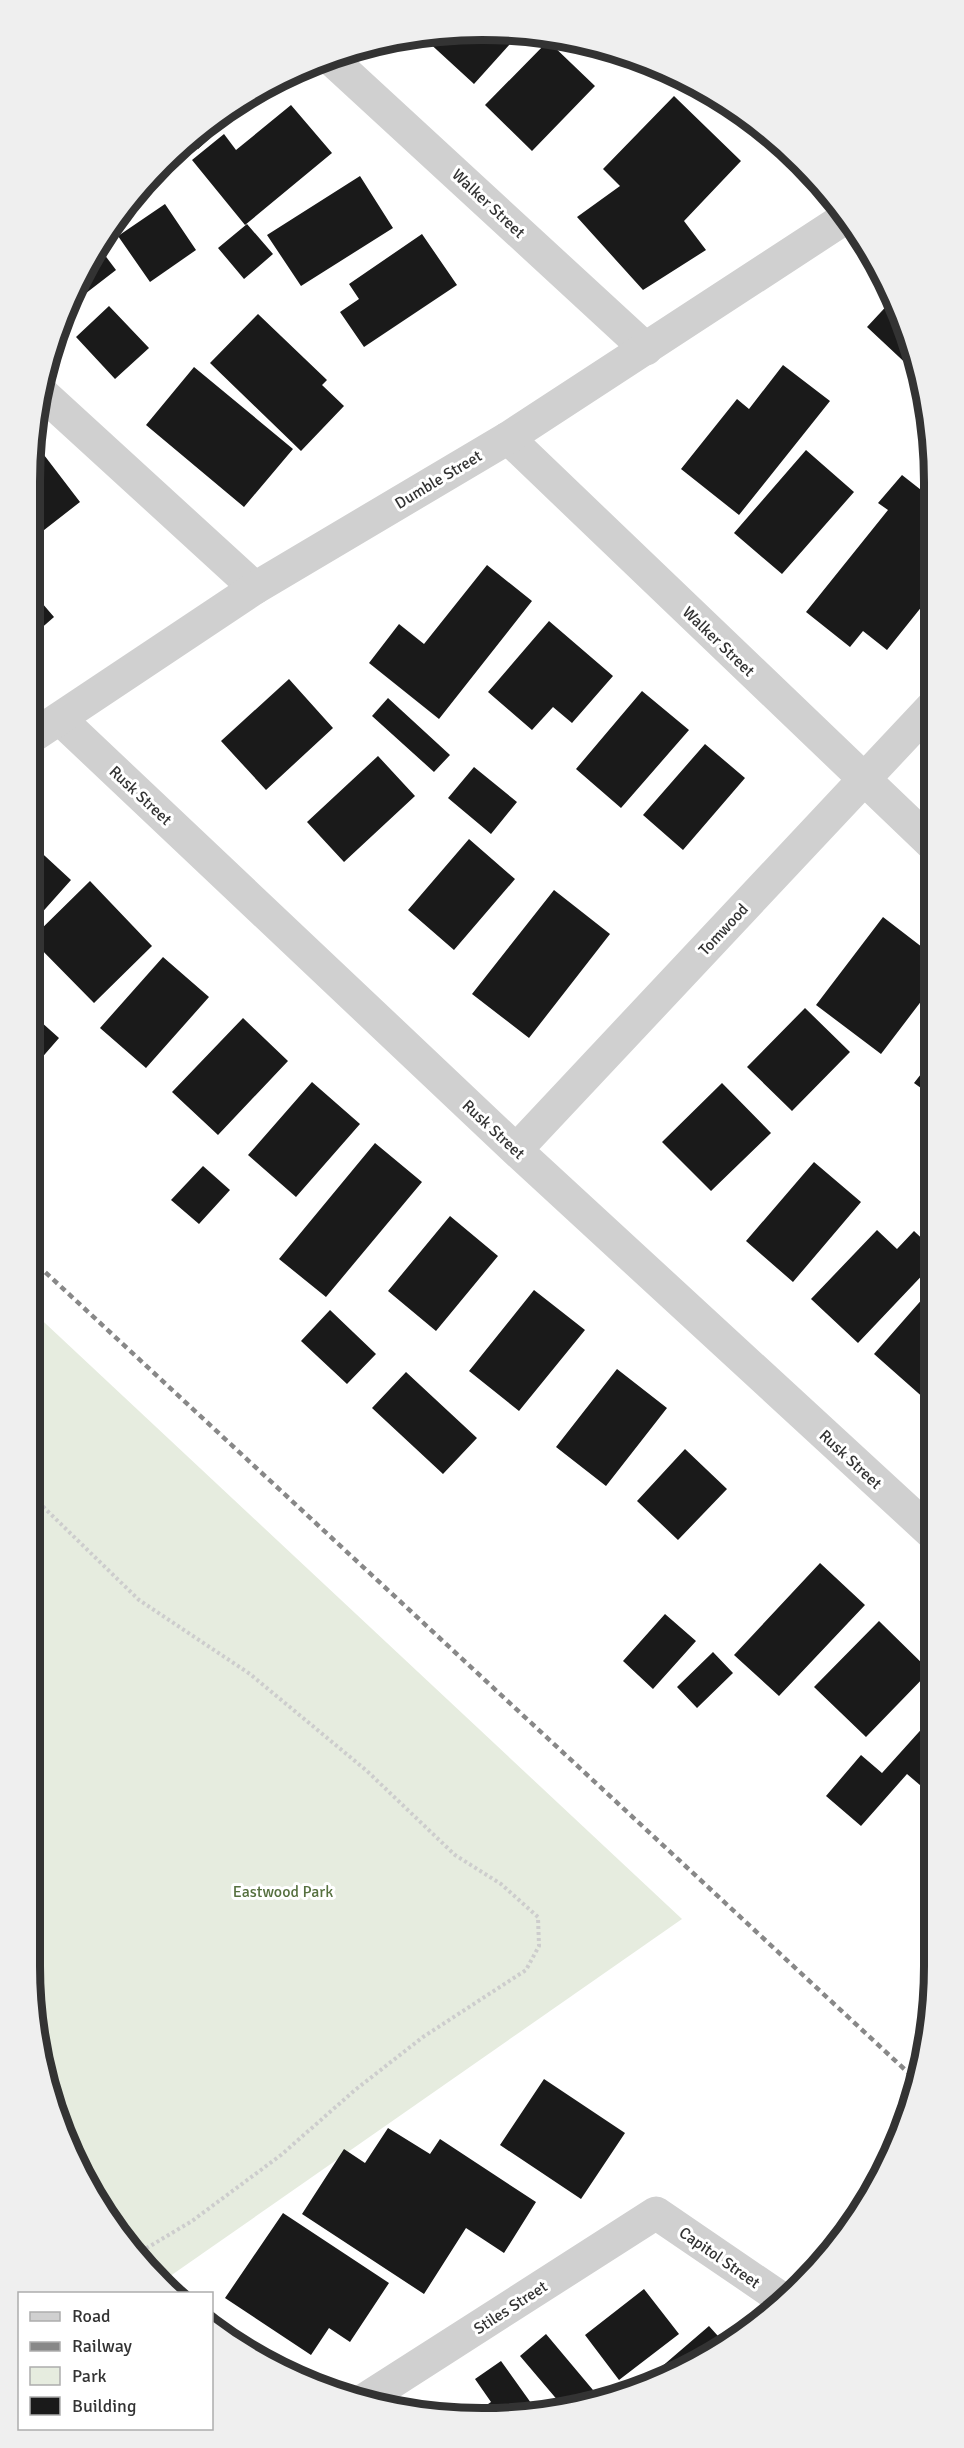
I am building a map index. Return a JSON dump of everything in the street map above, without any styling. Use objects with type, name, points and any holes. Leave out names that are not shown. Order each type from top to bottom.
[{"type":"street","name":"Walker Street","points":[[338,65],[646,349]]},
{"type":"street","name":"Dumble Street","points":[[40,732],[255,588],[508,438],[838,222]]},
{"type":"street","points":[[48,399],[255,588]]},
{"type":"street","name":"Walker Street","points":[[508,438],[924,837]]},
{"type":"street","name":"Tomwood","points":[[516,1150],[924,715]]},
{"type":"street","name":"Rusk Street","points":[[60,719],[516,1150],[924,1526]]},
{"type":"street","name":"Capitol Street","points":[[656,2213],[776,2295]]},
{"type":"street","name":"Stiles Street","points":[[374,2394],[656,2213]]},
{"type":"path","points":[[40,1504],[139,1600],[250,1674],[368,1771],[455,1855],[501,1884],[538,1917],[539,1946],[526,1970],[423,2037],[355,2090],[280,2154],[192,2221],[144,2249]]},
{"type":"green space","name":"Eastwood Park","points":[[40,1318],[682,1919],[169,2277],[132,2235],[100,2187],[86,2161],[64,2108],[44,2024],[40,1966]]},
{"type":"building","points":[[482,40],[513,41],[474,84],[430,43]]},
{"type":"building","points":[[544,45],[554,46],[595,86],[532,151],[485,105]]},
{"type":"building","points":[[674,96],[741,161],[684,221],[706,250],[643,290],[577,217],[620,186],[603,169]]},
{"type":"building","points":[[291,105],[332,153],[245,225],[192,160],[224,134],[236,150]]},
{"type":"building","points":[[228,122],[198,149],[195,146]]},
{"type":"building","points":[[360,176],[393,228],[301,286],[267,235]]},
{"type":"building","points":[[165,204],[196,250],[150,282],[118,236]]},
{"type":"building","points":[[247,224],[273,254],[244,279],[218,248]]},
{"type":"building","points":[[422,234],[457,285],[364,347],[340,312],[359,299],[349,284]]},
{"type":"building","points":[[104,254],[116,270],[82,297]]},
{"type":"building","points":[[109,306],[149,348],[115,379],[76,337]]},
{"type":"building","points":[[887,306],[907,364],[867,327]]},
{"type":"building","points":[[258,314],[327,380],[322,385],[344,406],[301,451],[210,363]]},
{"type":"building","points":[[783,365],[830,401],[739,515],[681,469],[737,399],[749,409]]},
{"type":"building","points":[[194,367],[293,449],[244,507],[146,425]]},
{"type":"building","points":[[806,450],[854,492],[782,574],[734,533]]},
{"type":"building","points":[[41,451],[80,502],[40,533]]},
{"type":"building","points":[[902,475],[924,492],[924,604],[887,650],[863,631],[850,647],[806,612],[888,510],[878,503]]},
{"type":"building","points":[[487,565],[532,601],[439,719],[369,663],[399,624],[424,644]]},
{"type":"building","points":[[40,601],[54,617],[40,629]]},
{"type":"building","points":[[549,621],[613,676],[572,723],[553,707],[532,730],[488,692]]},
{"type":"building","points":[[289,679],[333,728],[266,790],[221,741]]},
{"type":"building","points":[[642,691],[689,730],[621,808],[576,769]]},
{"type":"building","points":[[388,698],[450,755],[434,772],[372,716]]},
{"type":"building","points":[[705,744],[745,778],[683,850],[643,815]]},
{"type":"building","points":[[378,756],[415,796],[344,862],[307,822]]},
{"type":"building","points":[[474,767],[517,802],[491,834],[448,798]]},
{"type":"building","points":[[469,839],[515,879],[454,950],[408,910]]},
{"type":"building","points":[[40,851],[71,880],[40,915]]},
{"type":"building","points":[[90,881],[152,946],[94,1003],[40,948],[40,930]]},
{"type":"building","points":[[554,890],[610,934],[529,1038],[472,994]]},
{"type":"building","points":[[883,917],[924,949],[924,998],[881,1054],[816,1005]]},
{"type":"building","points":[[163,957],[209,997],[146,1068],[100,1028]]},
{"type":"building","points":[[805,1008],[850,1052],[792,1111],[747,1067]]},
{"type":"building","points":[[243,1018],[288,1061],[218,1135],[172,1092]]},
{"type":"building","points":[[40,1021],[59,1038],[40,1060]]},
{"type":"building","points":[[924,1070],[924,1090],[914,1083]]},
{"type":"building","points":[[312,1082],[360,1124],[296,1197],[248,1155]]},
{"type":"building","points":[[722,1083],[771,1133],[711,1191],[662,1142]]},
{"type":"building","points":[[375,1143],[422,1182],[326,1297],[279,1259]]},
{"type":"building","points":[[814,1162],[861,1202],[793,1282],[746,1241]]},
{"type":"building","points":[[203,1166],[230,1190],[199,1224],[171,1200]]},
{"type":"building","points":[[450,1216],[498,1256],[436,1331],[388,1291]]},
{"type":"building","points":[[877,1230],[897,1249],[914,1231],[924,1240],[924,1273],[858,1343],[811,1299]]},
{"type":"building","points":[[534,1290],[585,1330],[519,1411],[469,1371]]},
{"type":"building","points":[[924,1297],[924,1398],[874,1354]]},
{"type":"building","points":[[330,1310],[376,1354],[347,1384],[301,1341]]},
{"type":"building","points":[[617,1369],[667,1408],[606,1486],[556,1447]]},
{"type":"building","points":[[406,1372],[477,1438],[443,1474],[372,1408]]},
{"type":"building","points":[[685,1449],[727,1489],[678,1540],[637,1501]]},
{"type":"building","points":[[820,1563],[865,1605],[779,1696],[734,1655]]},
{"type":"building","points":[[665,1614],[696,1641],[653,1689],[623,1661]]},
{"type":"building","points":[[879,1621],[924,1665],[924,1677],[866,1737],[814,1687]]},
{"type":"building","points":[[713,1652],[733,1673],[697,1708],[677,1687]]},
{"type":"building","points":[[924,1726],[924,1788],[907,1774],[861,1826],[826,1796],[861,1755],[882,1773]]},
{"type":"building","points":[[544,2079],[625,2133],[581,2199],[500,2145]]},
{"type":"building","points":[[388,2128],[430,2154],[440,2139],[536,2202],[504,2253],[466,2228],[424,2294],[302,2214],[344,2149],[365,2163]]},
{"type":"building","points":[[283,2213],[389,2283],[350,2342],[329,2328],[311,2355],[225,2298]]},
{"type":"building","points":[[644,2289],[679,2334],[619,2380],[585,2335]]},
{"type":"building","points":[[709,2326],[719,2338],[677,2362],[656,2372]]},
{"type":"building","points":[[546,2334],[593,2390],[588,2394],[558,2401],[520,2356]]},
{"type":"building","points":[[501,2361],[532,2405],[482,2408],[491,2402],[475,2379]]},
{"type":"railway","points":[[40,1267],[910,2074]]}]
